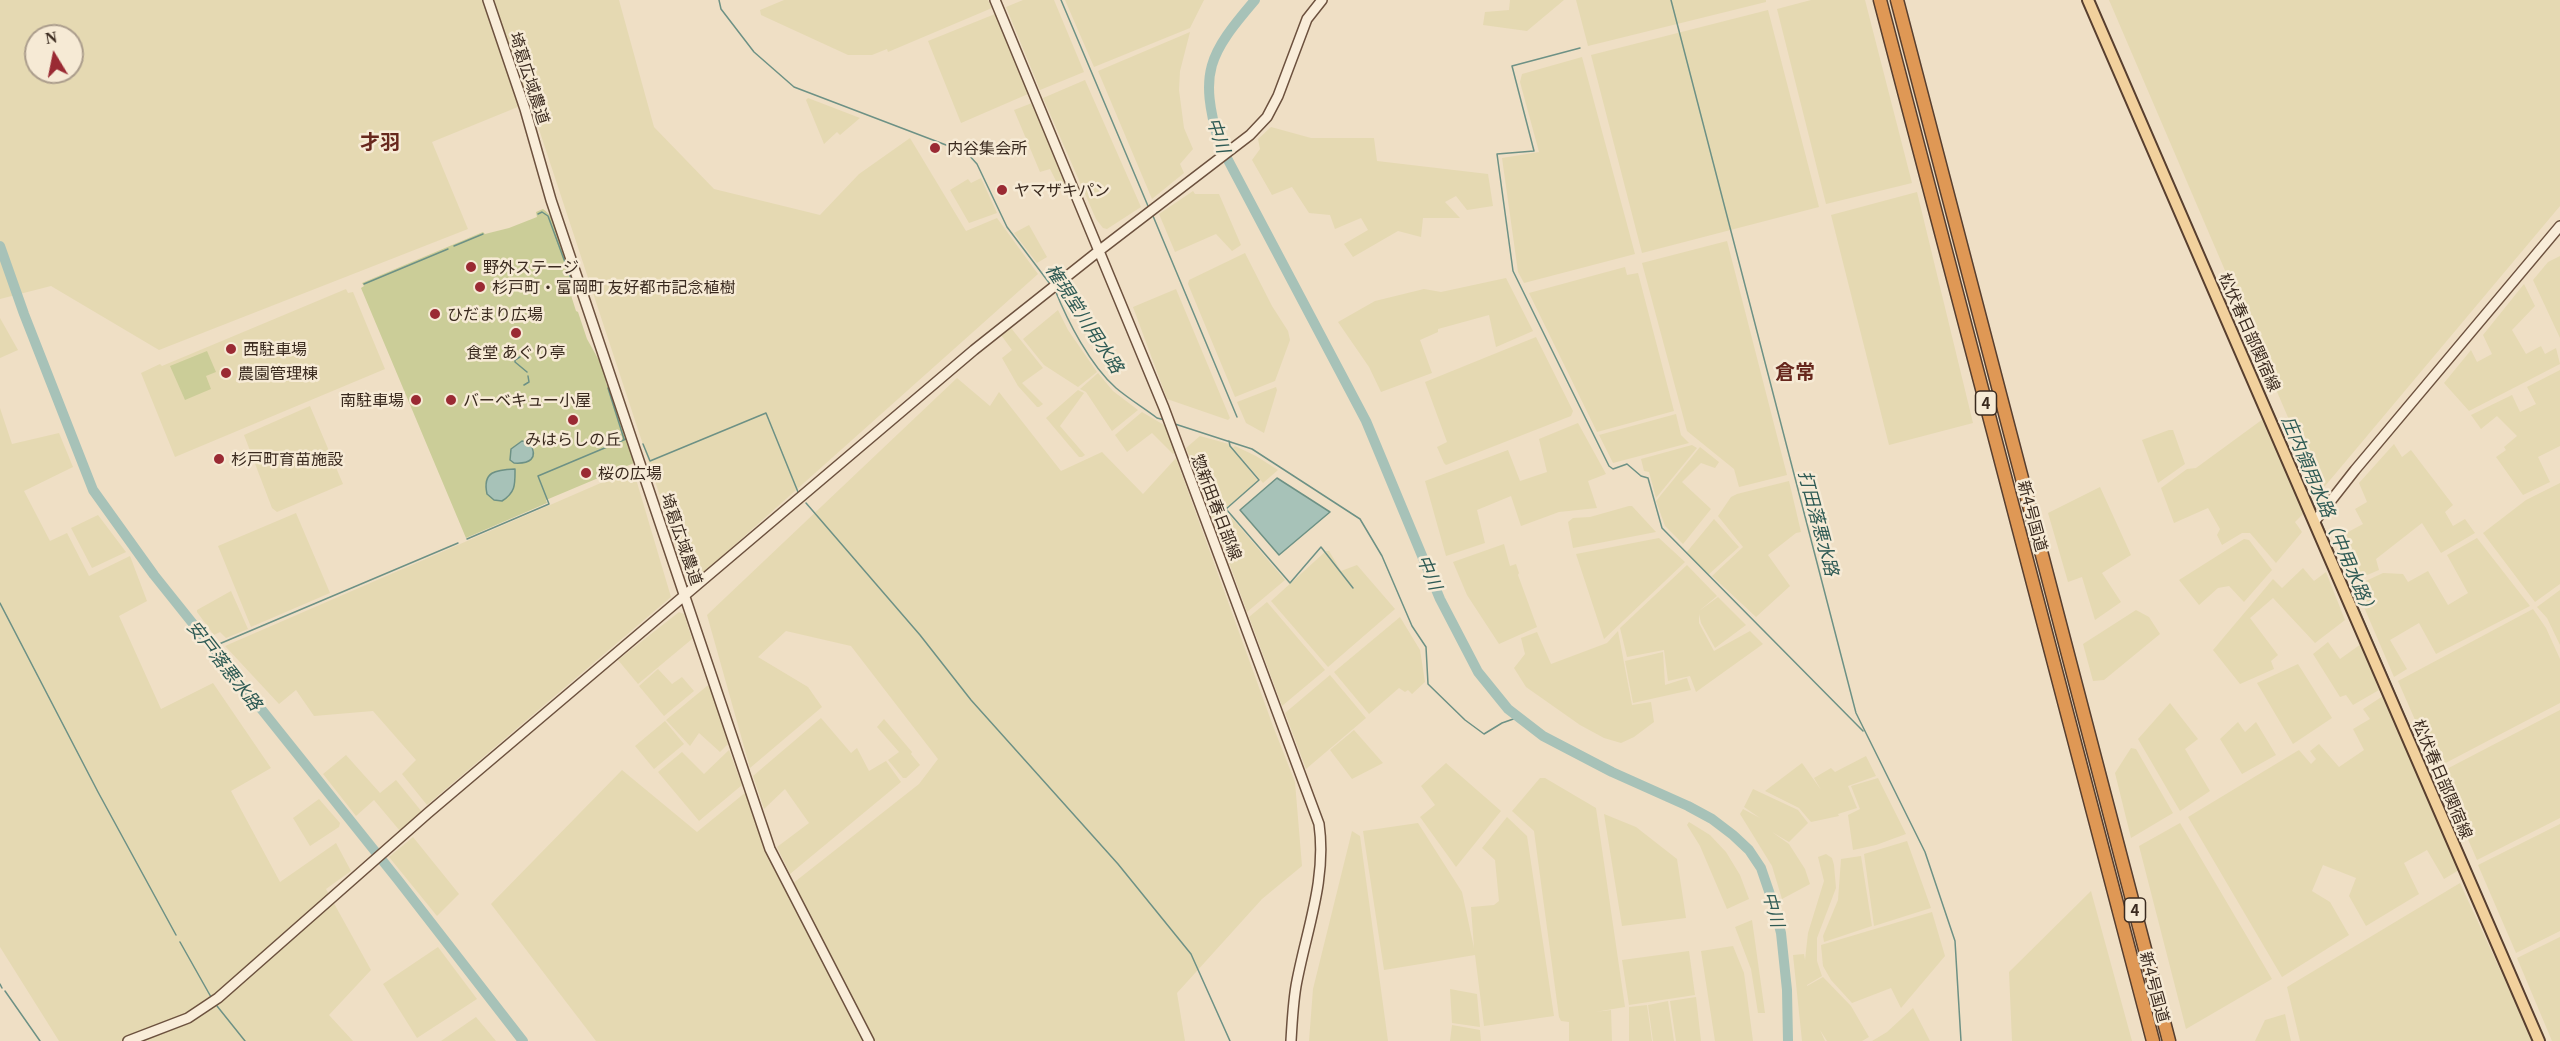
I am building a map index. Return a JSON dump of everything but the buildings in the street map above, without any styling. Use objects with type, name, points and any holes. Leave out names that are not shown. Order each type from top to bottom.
[{"type":"highway","name":"新4号国道","points":[[1880,0],[2153,1041]]},
{"type":"highway","name":"新4号国道","points":[[1897,0],[2169,1041]]},
{"type":"main road","name":"松伏春日部関宿線","points":[[2088,0],[2539,1041]]},
{"type":"street","name":"埼葛広域農道","points":[[488,0],[525,109],[551,200],[770,849],[869,1041]]},
{"type":"street","name":"惣新田春日部線","points":[[995,0],[1169,422],[1319,824],[1322,843],[1320,884],[1296,986],[1292,1041]]},
{"type":"street","points":[[128,1041],[188,1018],[218,998],[378,857],[974,350],[1248,137],[1267,117],[1278,96],[1307,19],[1322,0]]},
{"type":"street","points":[[2315,521],[2355,470],[2560,226]]},
{"type":"shaded area","points":[[0,0],[619,0],[654,127],[714,189],[820,215],[859,174],[910,138],[966,231],[997,218],[1038,274],[693,582],[687,578],[530,102],[432,142],[468,229],[159,350],[51,286],[0,299]]},
{"type":"shaded area","points":[[784,0],[988,0],[992,8],[888,52],[887,49],[872,55],[848,55],[761,15],[760,10]]},
{"type":"shaded area","points":[[1023,0],[1054,0],[1084,72],[1040,90],[1006,7]]},
{"type":"shaded area","points":[[1065,0],[1204,0],[1190,28],[1094,67]]},
{"type":"shaded area","points":[[1510,0],[1564,0],[1527,31],[1483,25],[1485,12],[1509,10]]},
{"type":"shaded area","points":[[1576,0],[1766,0],[1766,2],[1588,46]]},
{"type":"shaded area","points":[[1811,0],[1865,0],[1912,183],[1826,204],[1777,9]]},
{"type":"shaded area","points":[[2109,0],[2560,0],[2560,206],[2320,492]]},
{"type":"shaded area","points":[[1768,10],[1819,207],[1642,253],[1591,55]]},
{"type":"shaded area","points":[[995,14],[1028,94],[961,123],[928,41]]},
{"type":"shaded area","points":[[1190,32],[1180,71],[1179,90],[1184,128],[1193,149],[1180,164],[1184,173],[1152,199],[1098,71]]},
{"type":"shaded area","points":[[1582,57],[1635,254],[1524,283],[1518,272],[1502,158],[1539,152],[1520,82],[1522,74]]},
{"type":"shaded area","points":[[1085,80],[1141,207],[1107,229],[1103,228],[1096,219],[1043,98]]},
{"type":"shaded area","points":[[808,98],[860,118],[840,135],[837,132],[824,144],[806,100]]},
{"type":"shaded area","points":[[1032,103],[1065,185],[1059,187],[1050,169],[1040,172],[1014,110]]},
{"type":"shaded area","points":[[1271,127],[1311,138],[1374,138],[1377,161],[1488,174],[1493,206],[1467,210],[1456,196],[1445,202],[1460,218],[1423,218],[1421,237],[1398,231],[1353,257],[1344,244],[1368,230],[1361,218],[1335,229],[1330,215],[1309,213],[1292,187],[1272,195],[1252,160],[1260,149],[1258,139]]},
{"type":"shaded area","points":[[981,178],[997,213],[969,223],[950,190],[968,179],[971,183]]},
{"type":"shaded area","points":[[1193,191],[1195,194],[1219,194],[1241,245],[1232,251],[1216,234],[1175,252],[1159,214]]},
{"type":"shaded area","points":[[1917,192],[1973,423],[1889,445],[1831,215]]},
{"type":"shaded area","points":[[1029,225],[1047,257],[1037,263],[1014,233]]},
{"type":"shaded area","points":[[1727,241],[1787,475],[1739,487],[1734,469],[1687,431],[1642,263]]},
{"type":"shaded area","points":[[1245,253],[1272,306],[1288,331],[1290,340],[1275,381],[1235,397],[1188,284],[1189,280]]},
{"type":"shaded area","points":[[2560,256],[2560,338],[2533,280],[2548,262]]},
{"type":"shaded area","points":[[1625,267],[1627,275],[1638,273],[1674,411],[1597,432],[1529,293]]},
{"type":"shaded area","points":[[1506,278],[1533,331],[1496,347],[1489,315],[1438,329],[1438,332],[1420,340],[1432,373],[1381,392],[1369,367],[1338,322],[1375,301],[1424,289],[1441,292]]},
{"type":"shaded area","points":[[2524,284],[2535,306],[2512,330],[2526,354],[2541,346],[2545,354],[2556,348],[2560,364],[2469,411],[2444,383],[2471,350],[2477,362],[2492,354],[2483,335]]},
{"type":"shaded area","points":[[346,289],[348,293],[353,292],[385,369],[175,457],[141,373]]},
{"type":"shaded area","points":[[1176,289],[1230,418],[1228,420],[1167,399],[1133,307]]},
{"type":"shaded area","points":[[1058,310],[1068,330],[1097,372],[1078,387],[1044,365],[1023,339]]},
{"type":"shaded area","points":[[0,318],[18,350],[0,358]]},
{"type":"shaded area","points":[[1011,328],[1043,368],[1022,383],[1043,404],[1039,407],[1018,386],[1002,358],[1012,350],[1001,335]]},
{"type":"shaded area","points":[[1536,337],[1573,411],[1571,416],[1446,465],[1437,447],[1447,442],[1425,382]]},
{"type":"shaded area","points":[[2560,370],[2560,446],[2538,457],[2550,482],[2523,495],[2496,457],[2506,450],[2504,447],[2517,436],[2497,416],[2481,429],[2471,415],[2512,395],[2520,412],[2536,404],[2527,387]]},
{"type":"shaded area","points":[[1098,373],[1113,391],[1138,410],[1112,431],[1086,392],[1080,389]]},
{"type":"shaded area","points":[[957,378],[990,406],[999,392],[1061,471],[1102,452],[1143,494],[1176,458],[1295,782],[1302,866],[1262,899],[1177,993],[1185,1041],[596,1041],[491,904],[622,770],[697,832],[746,792],[765,852],[787,888],[919,784],[938,759],[851,646],[786,631],[758,657],[808,687],[822,707],[750,768],[707,615]]},
{"type":"shaded area","points":[[1276,387],[1264,433],[1246,423],[1237,402]]},
{"type":"shaded area","points":[[1078,390],[1084,393],[1060,426],[1085,455],[1082,457],[1079,457],[1046,418]]},
{"type":"shaded area","points":[[310,406],[343,484],[277,512],[272,508],[244,435]]},
{"type":"shaded area","points":[[0,408],[12,444],[59,433],[73,467],[24,491],[50,541],[67,533],[89,576],[130,556],[147,601],[119,616],[161,709],[213,683],[271,768],[231,791],[280,882],[336,843],[351,871],[326,889],[371,970],[329,1015],[353,1041],[59,1041],[0,947]]},
{"type":"shaded area","points":[[1142,412],[1164,425],[1175,452],[1173,454],[1152,433],[1127,452],[1115,435]]},
{"type":"shaded area","points":[[1676,414],[1681,435],[1689,443],[1613,463],[1599,435]]},
{"type":"shaded area","points":[[2263,419],[2304,513],[2295,522],[2302,532],[2276,563],[2250,533],[2242,533],[2222,545],[2217,535],[2220,529],[2208,508],[2174,523],[2161,488],[2187,469],[2196,468]]},
{"type":"shaded area","points":[[1578,423],[1606,474],[1588,481],[1597,508],[1559,512],[1521,526],[1511,496],[1477,510],[1485,543],[1446,556],[1425,481],[1508,450],[1520,481],[1547,472],[1539,439]]},
{"type":"shaded area","points":[[2173,430],[2185,464],[2158,483],[2142,440]]},
{"type":"shaded area","points":[[1200,436],[1229,444],[1258,481],[1213,519],[1186,448]]},
{"type":"shaded area","points":[[522,441],[530,443],[533,448],[533,457],[524,463],[514,463],[510,460],[511,449]]},
{"type":"shaded area","points":[[2394,444],[2402,457],[2411,450],[2453,505],[2445,512],[2453,526],[2465,519],[2475,533],[2441,553],[2422,523],[2376,559],[2379,570],[2353,581],[2335,539],[2363,524],[2355,509],[2367,502],[2359,483]]},
{"type":"shaded area","points":[[1692,445],[1697,448],[1656,498],[1649,472],[1644,471],[1641,459]]},
{"type":"shaded area","points":[[1235,446],[1278,470],[1263,483],[1233,448]]},
{"type":"shaded area","points":[[1700,447],[1719,462],[1715,468],[1701,463],[1682,482],[1711,509],[1683,544],[1665,526],[1656,501]]},
{"type":"shaded area","points":[[515,469],[514,487],[507,498],[502,501],[494,500],[487,494],[487,481],[492,473]]},
{"type":"shaded area","points":[[633,469],[671,597],[427,805],[402,774],[416,760],[373,711],[314,716],[296,690],[279,704],[225,646]]},
{"type":"shaded area","points":[[1277,478],[1330,512],[1279,555],[1240,510]]},
{"type":"shaded area","points":[[1789,481],[1801,532],[1796,533],[1768,555],[1790,586],[1756,617],[1712,576],[1743,547],[1718,516],[1731,497],[1737,494]]},
{"type":"shaded area","points":[[2560,483],[2560,584],[2535,602],[2483,533],[2526,500]]},
{"type":"shaded area","points":[[2100,487],[2131,555],[2102,573],[2121,602],[2095,620],[2082,577],[2068,582],[2048,513]]},
{"type":"shaded area","points":[[1632,506],[1656,532],[1573,548],[1568,522],[1573,518],[1590,517]]},
{"type":"shaded area","points":[[1226,511],[1285,580],[1247,612],[1214,521]]},
{"type":"shaded area","points":[[296,513],[330,593],[251,627],[218,546]]},
{"type":"shaded area","points":[[98,515],[126,552],[92,568],[71,528]]},
{"type":"shaded area","points":[[1714,519],[1739,547],[1708,575],[1686,553]]},
{"type":"shaded area","points":[[1659,538],[1685,562],[1604,639],[1576,554]]},
{"type":"shaded area","points":[[2477,538],[2530,606],[2436,654],[2419,623],[2390,640],[2407,669],[2394,677],[2355,586],[2383,573],[2403,574],[2408,582],[2428,571],[2448,605],[2468,593],[2447,555]]},
{"type":"shaded area","points":[[2244,539],[2249,540],[2272,570],[2244,602],[2229,586],[2218,588],[2199,605],[2179,580]]},
{"type":"shaded area","points":[[1504,544],[1510,566],[1516,564],[1537,627],[1499,644],[1467,595],[1453,562]]},
{"type":"shaded area","points":[[1326,551],[1329,551],[1341,571],[1357,565],[1395,609],[1328,667],[1271,601]]},
{"type":"shaded area","points":[[1687,565],[1717,596],[1699,611],[1718,597],[1746,625],[1715,648],[1701,623],[1699,614],[1699,623],[1714,651],[1750,631],[1763,644],[1696,692],[1690,676],[1668,681],[1664,650],[1627,657],[1620,628]]},
{"type":"shaded area","points":[[2303,568],[2314,581],[2326,572],[2345,620],[2315,643],[2273,598],[2250,618],[2278,655],[2271,661],[2274,669],[2240,684],[2213,650],[2273,579],[2282,588]]},
{"type":"shaded area","points":[[2560,590],[2560,645],[2547,618],[2537,607]]},
{"type":"shaded area","points":[[231,591],[248,629],[226,638],[220,632],[214,635],[197,610]]},
{"type":"shaded area","points":[[1267,602],[1325,670],[1282,706],[1249,617]]},
{"type":"shaded area","points":[[2533,609],[2546,628],[2560,659],[2560,703],[2436,768],[2398,681]]},
{"type":"shaded area","points":[[2136,610],[2149,617],[2160,634],[2104,680],[2093,681],[2083,644]]},
{"type":"shaded area","points":[[679,612],[684,614],[692,639],[638,684],[618,660]]},
{"type":"shaded area","points":[[1400,617],[1420,650],[1425,682],[1412,694],[1408,690],[1405,692],[1399,688],[1369,714],[1334,672]]},
{"type":"shaded area","points":[[1618,631],[1632,705],[1651,702],[1654,722],[1634,737],[1621,743],[1604,738],[1580,725],[1526,687],[1514,668],[1525,654],[1521,638],[1537,632],[1551,664],[1607,643]]},
{"type":"shaded area","points":[[2328,642],[2340,659],[2361,644],[2379,690],[2353,705],[2346,695],[2340,697],[2313,654]]},
{"type":"shaded area","points":[[1663,652],[1665,685],[1687,678],[1691,690],[1633,703],[1625,661]]},
{"type":"shaded area","points":[[2298,664],[2332,718],[2293,744],[2257,683]]},
{"type":"shaded area","points":[[658,669],[672,684],[682,677],[694,691],[664,716],[639,686]]},
{"type":"shaded area","points":[[1330,675],[1366,718],[1306,769],[1285,713]]},
{"type":"shaded area","points":[[707,686],[710,686],[728,744],[720,752],[699,733],[690,746],[666,720]]},
{"type":"shaded area","points":[[2383,696],[2459,870],[2444,879],[2427,850],[2404,863],[2419,894],[2366,926],[2349,896],[2356,878],[2323,865],[2312,891],[2330,902],[2349,935],[2282,977],[2188,817],[2299,750],[2311,764],[2316,759],[2310,751],[2319,744],[2339,767],[2364,750],[2353,729],[2370,719],[2363,709]]},
{"type":"shaded area","points":[[2170,703],[2198,739],[2185,749],[2210,791],[2180,811],[2138,739]]},
{"type":"shaded area","points":[[2560,710],[2560,818],[2477,860],[2439,773]]},
{"type":"shaded area","points":[[821,718],[851,753],[857,748],[869,771],[886,761],[901,782],[790,874],[777,847],[809,823],[785,789],[764,809],[753,776]]},
{"type":"shaded area","points":[[884,719],[920,765],[906,778],[903,778],[888,760],[899,752],[877,727]]},
{"type":"shaded area","points":[[665,721],[684,744],[654,769],[635,746]]},
{"type":"shaded area","points":[[2238,722],[2245,732],[2256,722],[2276,755],[2242,774],[2220,739]]},
{"type":"shaded area","points":[[1354,730],[1383,763],[1352,779],[1330,750]]},
{"type":"shaded area","points":[[2131,748],[2136,749],[2173,813],[2131,838],[2115,773]]},
{"type":"shaded area","points":[[729,750],[742,785],[699,821],[658,772],[682,752],[704,774]]},
{"type":"shaded area","points":[[346,755],[380,793],[396,780],[422,812],[400,831],[374,800],[356,816],[323,774]]},
{"type":"shaded area","points":[[1866,756],[1876,776],[1848,786],[1857,808],[1838,814],[1839,816],[1811,822],[1799,808],[1765,791],[1802,763],[1821,790],[1814,778],[1831,768],[1835,772]]},
{"type":"shaded area","points":[[1446,763],[1501,811],[1456,867],[1420,817],[1435,805],[1421,786]]},
{"type":"shaded area","points":[[1540,778],[1545,778],[1596,808],[1625,1007],[1595,1012],[1611,1010],[1612,1041],[1569,1041],[1569,1022],[1561,1021],[1559,1017],[1534,831],[1512,811]]},
{"type":"shaded area","points":[[1878,778],[1906,834],[1876,845],[1853,850],[1848,815],[1860,809],[1851,786]]},
{"type":"shaded area","points":[[1753,789],[1798,810],[1808,823],[1789,842],[1772,832],[1789,844],[1805,869],[1810,884],[1782,899],[1772,866],[1740,814],[1743,809],[1760,818],[1744,807]]},
{"type":"shaded area","points":[[319,799],[340,823],[339,827],[310,846],[293,818]]},
{"type":"shaded area","points":[[1604,814],[1636,827],[1677,859],[1686,918],[1622,926]]},
{"type":"shaded area","points":[[1507,817],[1527,836],[1554,1016],[1484,1026],[1475,955],[1384,970],[1363,831],[1418,823],[1462,892],[1474,948],[1471,907],[1494,905],[1499,901],[1495,860],[1482,848]]},
{"type":"shaded area","points":[[1689,822],[1710,835],[1726,852],[1740,875],[1749,899],[1727,909],[1700,846],[1687,825]]},
{"type":"shaded area","points":[[2180,823],[2272,979],[2186,1029],[2139,846]]},
{"type":"shaded area","points":[[2560,824],[2560,931],[2516,953],[2478,865]]},
{"type":"shaded area","points":[[1352,831],[1360,836],[1388,1041],[1309,1041],[1313,989]]},
{"type":"shaded area","points":[[413,837],[459,894],[437,916],[389,857]]},
{"type":"shaded area","points":[[1907,841],[1931,908],[1874,926],[1864,854]]},
{"type":"shaded area","points":[[1826,854],[1832,858],[1836,888],[1817,938],[1817,961],[1822,976],[1807,986],[1823,977],[1851,1006],[1869,1037],[1862,1041],[1827,1041],[1820,1030],[1825,1041],[1802,1041],[1793,955],[1804,954],[1805,960],[1808,933],[1824,881],[1818,857]]},
{"type":"shaded area","points":[[1861,856],[1872,926],[1824,942],[1823,936],[1838,900],[1841,859]]},
{"type":"shaded area","points":[[2460,883],[2533,1041],[2300,1041],[2287,987]]},
{"type":"shaded area","points":[[2091,891],[2132,1041],[2012,1041],[2009,972]]},
{"type":"shaded area","points":[[1932,912],[1945,956],[1901,1008],[1891,988],[1852,1003],[1831,980],[1823,966],[1821,945]]},
{"type":"shaded area","points":[[1752,920],[1765,1013],[1758,1013],[1751,969],[1735,927]]},
{"type":"shaded area","points":[[2560,937],[2560,1041],[2552,1041],[2517,958]]},
{"type":"shaded area","points":[[1733,946],[1744,973],[1753,1041],[1715,1041],[1701,951]]},
{"type":"shaded area","points":[[438,947],[477,999],[417,1038],[383,984]]},
{"type":"shaded area","points":[[1689,951],[1695,995],[1629,1005],[1622,960]]},
{"type":"shaded area","points":[[1450,989],[1477,994],[1480,1027],[1452,1023]]},
{"type":"shaded area","points":[[1696,997],[1701,1041],[1676,1041],[1670,1001]]},
{"type":"shaded area","points":[[1668,1001],[1674,1041],[1653,1041],[1648,1005]]},
{"type":"shaded area","points":[[1647,1005],[1652,1041],[1629,1041],[1629,1007]]},
{"type":"shaded area","points":[[1913,1008],[1930,1041],[1872,1041],[1887,1032]]},
{"type":"shaded area","points":[[2285,1014],[2291,1041],[2255,1041],[2265,1020]]},
{"type":"shaded area","points":[[476,1017],[496,1041],[441,1041]]},
{"type":"shaded area","points":[[1452,1025],[1480,1030],[1481,1041],[1450,1041]]},
{"type":"green space","points":[[543,209],[554,223],[564,243],[576,284],[570,292],[576,311],[587,339],[605,371],[606,384],[609,385],[634,463],[546,500],[547,503],[466,538],[361,288],[364,286],[362,283],[483,232],[485,234],[509,228],[537,217],[536,212]]},
{"type":"green space","points":[[207,351],[216,372],[206,376],[211,389],[185,400],[170,366]]},
{"type":"waterway","name":"権現堂川用水路","points":[[719,0],[721,9],[754,52],[794,87],[967,153],[977,164],[1007,227],[1050,284]]},
{"type":"waterway","points":[[1061,0],[1148,206]]},
{"type":"waterway","name":"中川","points":[[1255,0],[1227,36],[1212,66],[1209,81],[1210,98],[1219,143],[1366,421],[1440,599],[1478,672],[1508,709],[1543,736],[1612,772],[1712,819],[1749,850],[1761,868],[1781,933],[1787,990],[1788,1041]]},
{"type":"waterway","name":"打田落悪水路","points":[[1671,0],[1856,713],[1925,852],[1955,941],[1961,1041]]},
{"type":"waterway","points":[[1580,48],[1512,66],[1534,151],[1497,154],[1513,271],[1609,466],[1613,469],[1627,464],[1641,476],[1648,478],[1662,528],[1863,731]]},
{"type":"waterway","points":[[538,214],[542,212],[548,216],[573,284]]},
{"type":"waterway","points":[[1153,216],[1237,417]]},
{"type":"waterway","points":[[454,246],[483,234]]},
{"type":"waterway","name":"安戸落悪水路","points":[[0,246],[93,490],[154,575],[398,880],[523,1041]]},
{"type":"waterway","points":[[364,284],[448,249]]},
{"type":"waterway","name":"庄内領用水路（中用水路）","points":[[2217,284],[2317,513]]},
{"type":"waterway","name":"権現堂川用水路","points":[[1055,290],[1081,342],[1106,378],[1157,418],[1165,420]]},
{"type":"waterway","points":[[520,357],[515,362],[527,372]]},
{"type":"waterway","points":[[524,385],[529,382],[528,376]]},
{"type":"waterway","points":[[608,388],[624,439]]},
{"type":"waterway","points":[[643,444],[650,461],[766,413],[798,492]]},
{"type":"waterway","name":"権現堂川用水路","points":[[1175,424],[1252,449],[1360,519],[1382,556],[1412,626],[1426,647],[1428,684],[1465,720],[1484,734],[1502,723],[1519,717]]},
{"type":"waterway","points":[[467,539],[549,504],[538,476],[626,439]]},
{"type":"waterway","points":[[1229,441],[1230,446],[1259,480],[1226,509],[1290,583],[1321,547],[1353,588]]},
{"type":"waterway","points":[[806,503],[920,635],[971,700],[1118,864],[1191,954],[1230,1041]]},
{"type":"waterway","name":"庄内領用水路（中用水路）","points":[[2320,520],[2545,1041]]},
{"type":"waterway","points":[[212,647],[458,543]]},
{"type":"waterway","points":[[0,603],[98,792],[176,935]]},
{"type":"waterway","points":[[180,942],[211,997]]},
{"type":"waterway","points":[[0,984],[2,988]]},
{"type":"waterway","points":[[5,991],[40,1041]]},
{"type":"waterway","points":[[217,1006],[245,1041]]},
{"type":"place","name":"内谷集会所","points":[[935,148]]},
{"type":"place","name":"ヤマザキパン","points":[[1002,190]]},
{"type":"place","name":"野外ステージ","points":[[471,267]]},
{"type":"place","name":"杉戸町・富岡町 友好都市記念植樹","points":[[480,287]]},
{"type":"place","name":"ひだまり広場","points":[[435,314]]},
{"type":"place","name":"食堂 あぐり亭","points":[[516,333]]},
{"type":"place","name":"西駐車場","points":[[231,349]]},
{"type":"place","name":"農園管理棟","points":[[226,373]]},
{"type":"place","name":"南駐車場","points":[[416,400]]},
{"type":"place","name":"バーベキュー小屋","points":[[451,400]]},
{"type":"place","name":"みはらしの丘","points":[[573,420]]},
{"type":"place","name":"杉戸町育苗施設","points":[[219,459]]},
{"type":"place","name":"桜の広場","points":[[586,473]]},
{"type":"district","name":"才羽","points":[[380,141]]},
{"type":"district","name":"倉常","points":[[1795,371]]}]
